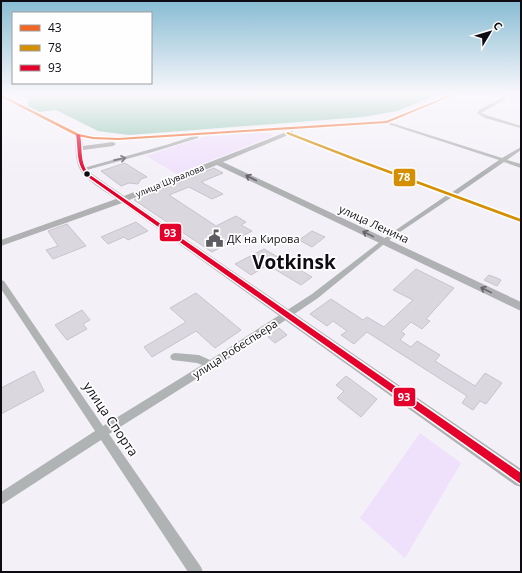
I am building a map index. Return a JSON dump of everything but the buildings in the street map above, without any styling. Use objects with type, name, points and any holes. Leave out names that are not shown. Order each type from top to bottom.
[{"type":"main road","points":[[50,121],[78,135],[93,138],[118,139],[197,135],[390,121]]},
{"type":"main road","name":"улица Шувалова","points":[[1,243],[122,200],[269,140],[315,126]]},
{"type":"main road","points":[[255,130],[272,133],[273,136],[269,140]]},
{"type":"main road","points":[[78,135],[80,143],[80,165],[89,176],[288,314],[521,479]]},
{"type":"main road","points":[[79,148],[177,136]]},
{"type":"main road","name":"улица Ленина","points":[[217,162],[521,307]]},
{"type":"street","points":[[500,121],[521,127]]},
{"type":"street","points":[[387,122],[521,166]]},
{"type":"street","points":[[288,133],[521,221]]},
{"type":"street","points":[[82,169],[140,155],[182,142],[196,137],[197,135]]},
{"type":"street","name":"улица Робеспьера","points":[[1,499],[315,296],[384,242],[521,148]]},
{"type":"street","name":"улица Спорта","points":[[1,283],[103,432],[196,572]]},
{"type":"street","points":[[175,357],[199,359],[210,365]]},
{"type":"shaded area","points":[[77,121],[314,121],[129,135],[98,131]]},
{"type":"shaded area","points":[[261,132],[272,134],[272,136],[177,174],[146,156],[203,137]]},
{"type":"shaded area","points":[[420,433],[461,463],[405,558],[360,518]]},
{"type":"transit line","name":"43","points":[[50,121],[78,135],[93,138],[118,139],[390,121]]},
{"type":"transit line","name":"78","points":[[288,133],[521,221]]},
{"type":"transit line","name":"93","points":[[78,135],[80,162],[89,176],[521,479]]},
{"type":"place","name":"ДК на Кирова","points":[[214,239]]},
{"type":"district","name":"Votkinsk","points":[[294,262]]}]
